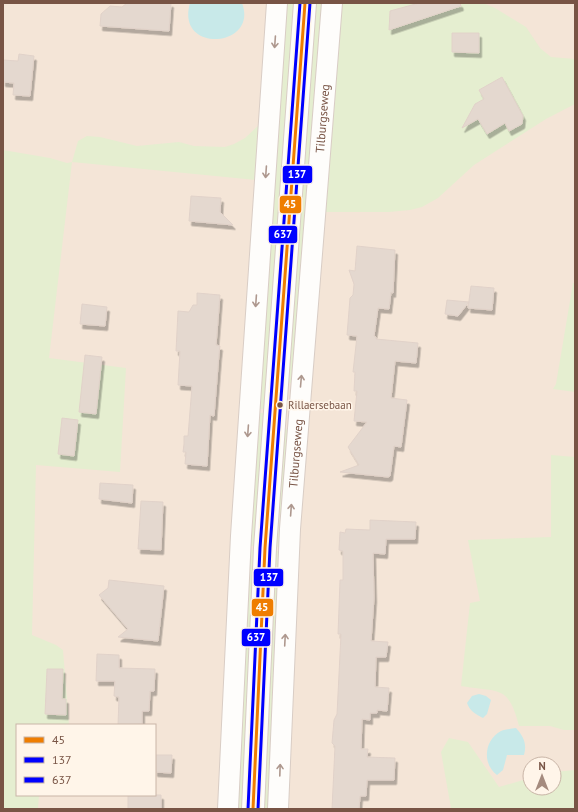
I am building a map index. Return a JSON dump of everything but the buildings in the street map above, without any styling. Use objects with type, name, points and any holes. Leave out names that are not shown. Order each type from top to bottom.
[{"type":"street","points":[[228,809],[241,536],[277,3]]},
{"type":"street","name":"Tilburgseweg","points":[[253,809],[265,548],[305,3]]},
{"type":"street","name":"Tilburgseweg","points":[[278,809],[290,529],[332,3]]},
{"type":"shaded area","points":[[3,3],[575,3],[575,809],[3,809]]},
{"type":"green space","points":[[287,3],[295,3],[264,409],[259,409]]},
{"type":"green space","points":[[315,3],[322,3],[292,383],[287,383]]},
{"type":"green space","points":[[341,3],[483,3],[495,8],[526,27],[540,48],[551,57],[575,59],[575,104],[546,119],[474,165],[438,198],[422,207],[389,212],[320,212]]},
{"type":"green space","points":[[260,124],[257,180],[72,162],[78,141],[87,136],[100,137],[137,146],[179,142],[194,146],[225,147],[245,138]]},
{"type":"green space","points":[[3,150],[50,158],[67,163],[72,162],[49,358],[126,368],[120,472],[36,465],[32,635],[56,645],[63,650],[69,724],[16,724],[16,796],[39,796],[38,809],[3,809]]},
{"type":"green space","points":[[573,283],[575,283],[575,392],[553,389],[556,384]]},
{"type":"green space","points":[[258,413],[264,413],[255,546],[249,546]]},
{"type":"green space","points":[[283,429],[292,429],[287,437],[280,547],[275,547]]},
{"type":"green space","points":[[551,455],[575,457],[575,730],[564,730],[550,726],[519,726],[515,712],[506,696],[493,690],[461,686],[470,603],[480,601],[468,540],[551,537]]},
{"type":"green space","points":[[249,550],[255,550],[243,809],[233,809]]},
{"type":"green space","points":[[275,551],[280,551],[269,809],[263,809]]},
{"type":"green space","points":[[449,738],[468,742],[499,787],[522,780],[522,796],[562,796],[562,771],[575,770],[575,809],[451,808],[441,752]]},
{"type":"water","points":[[190,3],[242,3],[244,18],[239,29],[229,36],[217,39],[204,37],[194,31],[189,19]]},
{"type":"water","points":[[479,694],[486,696],[491,700],[487,714],[483,718],[473,712],[467,703],[472,696]]},
{"type":"water","points":[[516,728],[524,741],[524,755],[507,755],[503,770],[497,775],[492,770],[487,759],[488,746],[495,735],[501,731]]},
{"type":"transit line","name":"637","points":[[248,809],[260,548],[300,3]]},
{"type":"transit line","name":"45","points":[[253,809],[265,548],[305,3]]},
{"type":"transit line","name":"137","points":[[258,809],[270,548],[310,3]]},
{"type":"place","name":"Rillaersebaan","points":[[280,405]]}]
